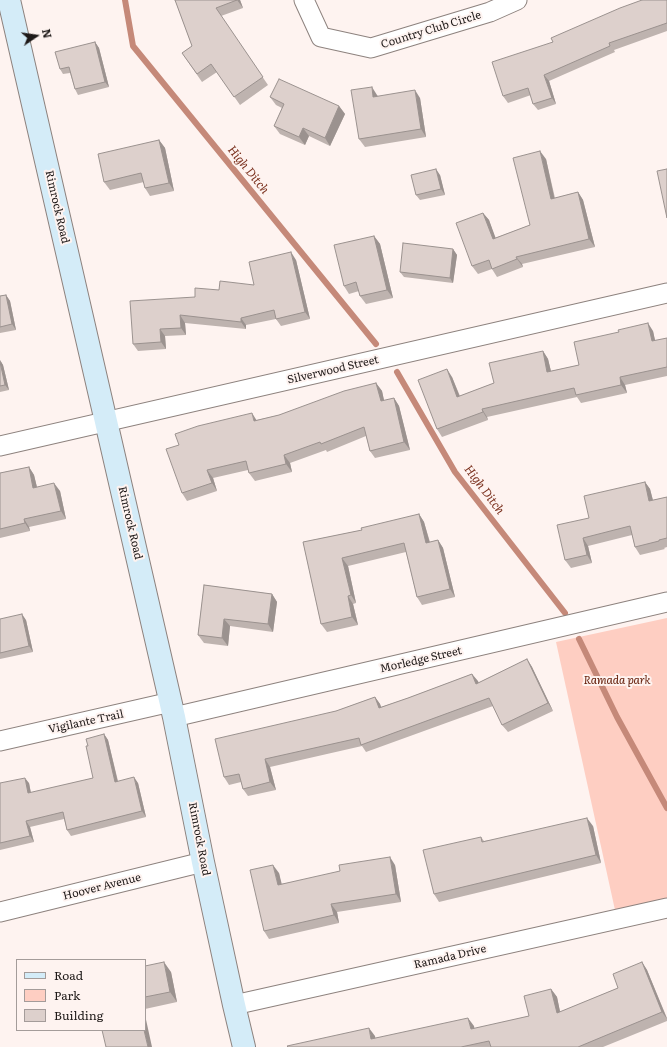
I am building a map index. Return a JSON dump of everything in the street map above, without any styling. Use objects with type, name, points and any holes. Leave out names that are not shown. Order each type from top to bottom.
[{"type":"main road","name":"Rimrock Road","points":[[9,0],[173,710],[203,862],[244,1047]]},
{"type":"street","name":"Country Club Circle","points":[[304,0],[321,37],[371,48],[490,12],[517,0]]},
{"type":"street","name":"Silverwood Street","points":[[0,446],[667,293]]},
{"type":"street","name":"Morledge Street","points":[[173,710],[667,602]]},
{"type":"street","name":"Vigilante Trail","points":[[0,741],[173,710]]},
{"type":"street","name":"Hoover Avenue","points":[[0,912],[203,862]]},
{"type":"street","name":"Ramada Drive","points":[[234,1005],[667,908]]},
{"type":"green space","name":"Ramada park","points":[[667,618],[667,898],[615,910],[556,642]]},
{"type":"building","points":[[175,0],[237,0],[216,8],[263,77],[234,97],[211,64],[197,74],[182,53],[192,46]]},
{"type":"building","points":[[642,0],[667,0],[667,23],[609,43],[610,46],[544,75],[552,98],[533,104],[528,88],[503,96],[492,62],[553,42],[551,38]]},
{"type":"building","points":[[95,42],[105,82],[75,89],[69,67],[60,69],[55,52]]},
{"type":"building","points":[[279,79],[339,106],[325,138],[303,128],[299,137],[274,126],[284,104],[270,97]]},
{"type":"building","points":[[372,87],[373,97],[415,90],[421,129],[359,139],[351,90]]},
{"type":"building","points":[[159,140],[169,183],[145,188],[141,173],[104,182],[98,154]]},
{"type":"building","points":[[540,151],[551,199],[578,192],[589,239],[516,257],[517,259],[492,269],[489,260],[472,266],[456,223],[483,213],[493,239],[530,225],[513,158]]},
{"type":"building","points":[[436,169],[441,189],[416,195],[411,175]]},
{"type":"building","points":[[667,169],[667,218],[657,171]]},
{"type":"building","points":[[374,236],[387,290],[360,296],[356,282],[344,286],[334,245]]},
{"type":"building","points":[[403,243],[453,249],[450,278],[400,272]]},
{"type":"building","points":[[291,252],[305,312],[276,319],[274,310],[241,318],[241,322],[180,315],[181,328],[160,329],[161,342],[133,344],[130,301],[195,297],[195,288],[219,290],[220,281],[254,285],[249,262]]},
{"type":"building","points":[[6,295],[12,324],[0,327],[0,296]]},
{"type":"building","points":[[648,323],[652,341],[667,338],[667,367],[620,377],[621,385],[576,395],[574,388],[482,409],[483,412],[437,429],[418,380],[447,369],[457,397],[494,383],[489,363],[543,351],[547,372],[579,365],[574,342],[619,332],[618,330]]},
{"type":"building","points":[[0,362],[5,385],[0,386]]},
{"type":"building","points":[[376,383],[381,401],[394,398],[404,442],[370,451],[364,427],[321,444],[320,442],[284,455],[286,464],[249,473],[246,461],[207,470],[212,483],[182,493],[166,449],[179,445],[175,434],[198,426],[252,413],[254,421],[279,415],[344,391]]},
{"type":"building","points":[[29,467],[33,488],[54,483],[61,511],[24,519],[25,523],[0,529],[0,473]]},
{"type":"building","points":[[645,482],[649,501],[667,497],[667,538],[635,547],[630,526],[583,538],[587,555],[565,560],[557,525],[589,518],[584,496]]},
{"type":"building","points":[[419,514],[426,543],[438,540],[450,589],[417,597],[404,543],[342,558],[351,595],[348,596],[352,617],[321,624],[303,542],[362,530],[361,528]]},
{"type":"building","points":[[204,585],[272,594],[268,624],[224,619],[222,638],[198,635]]},
{"type":"building","points":[[22,614],[29,646],[0,653],[0,619]]},
{"type":"building","points":[[527,659],[548,703],[502,725],[489,698],[361,745],[359,738],[265,759],[270,782],[243,789],[239,774],[224,777],[215,739],[336,711],[375,697],[379,708],[472,674],[476,684]]},
{"type":"building","points":[[104,734],[115,782],[134,777],[142,811],[67,830],[63,812],[26,821],[30,836],[0,843],[0,783],[25,778],[28,793],[93,778],[86,746],[88,746],[86,739]]},
{"type":"building","points":[[587,818],[596,855],[434,894],[423,850],[481,837],[482,842]]},
{"type":"building","points":[[390,857],[396,894],[331,904],[334,915],[264,931],[250,870],[273,865],[278,885],[340,871],[339,865]]},
{"type":"building","points":[[164,962],[170,992],[146,997],[146,966]]},
{"type":"building","points":[[642,962],[662,1012],[578,1047],[491,1047],[489,1041],[461,1047],[287,1046],[369,1028],[371,1039],[468,1018],[471,1029],[529,1016],[524,996],[551,989],[557,1013],[618,988],[613,974]]},
{"type":"building","points":[[102,1031],[144,1031],[148,1047],[106,1047]]},
{"type":"waterway","name":"High Ditch","points":[[125,0],[133,46],[376,344]]},
{"type":"waterway","name":"High Ditch","points":[[397,372],[455,472],[565,613]]},
{"type":"waterway","name":"High Ditch","points":[[579,639],[617,717],[667,808]]}]
